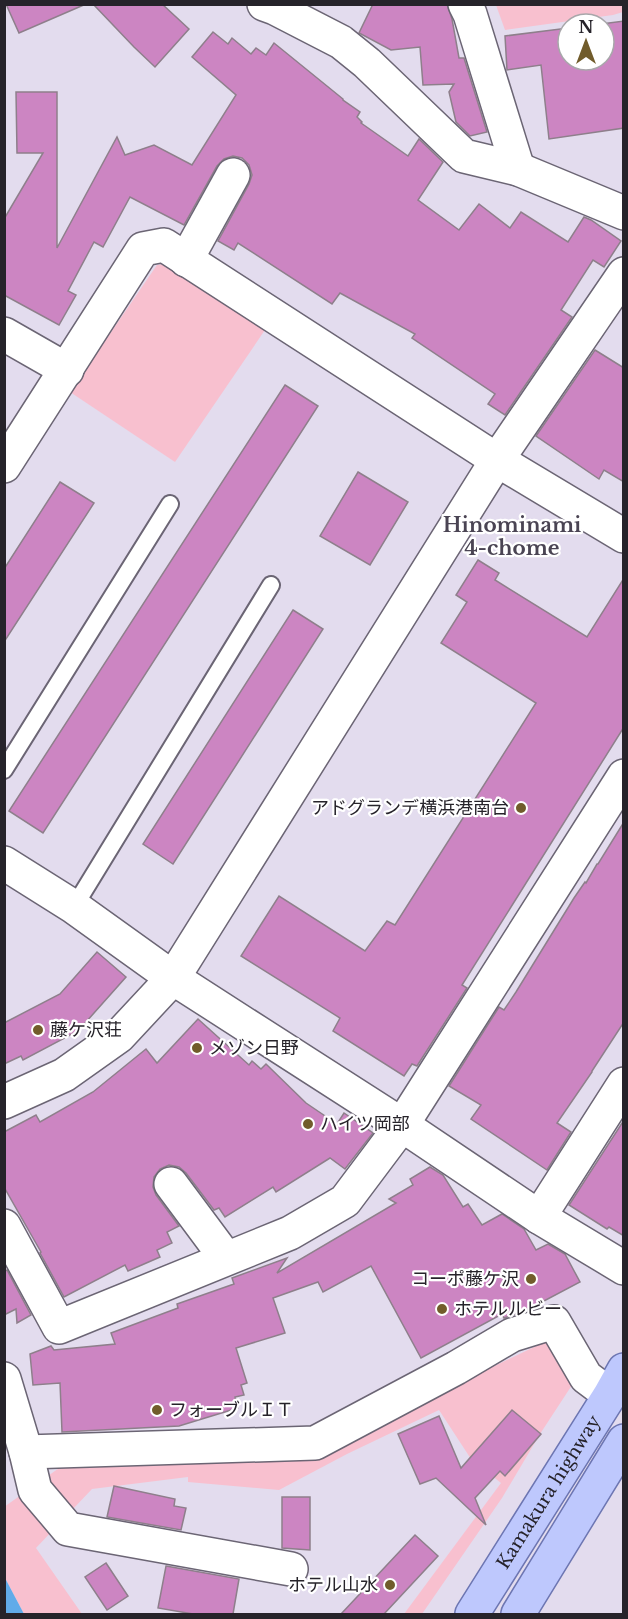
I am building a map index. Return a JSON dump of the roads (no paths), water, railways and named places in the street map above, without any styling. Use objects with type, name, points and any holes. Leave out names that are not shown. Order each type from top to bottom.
[{"type":"main road","name":"Kamakura highway","points":[[474,1614],[617,1382]]},
{"type":"main road","name":"Kamakura highway","points":[[518,1614],[624,1441]]},
{"type":"street","points":[[264,4],[341,42],[367,63],[464,156],[518,170],[624,213]]},
{"type":"street","points":[[465,4],[518,170]]},
{"type":"street","points":[[186,260],[233,175]]},
{"type":"street","points":[[4,466],[143,249],[164,245],[497,460],[624,536]]},
{"type":"street","points":[[4,1102],[64,1075],[119,1036],[173,978],[497,460],[624,274]]},
{"type":"street","points":[[4,334],[67,370]]},
{"type":"street","points":[[4,1226],[59,1327],[290,1233],[345,1201],[402,1125],[624,776]]},
{"type":"street","points":[[4,863],[74,907],[173,978],[402,1125],[539,1217],[624,1268]]},
{"type":"street","points":[[539,1217],[624,1084]]},
{"type":"street","points":[[171,1184],[226,1258]]},
{"type":"street","points":[[26,1452],[315,1443],[456,1368],[512,1335],[554,1322],[586,1377],[617,1382]]},
{"type":"street","points":[[4,1379],[35,1490],[68,1529],[291,1569]]},
{"type":"lane","points":[[4,770],[170,504]]},
{"type":"lane","points":[[74,907],[271,585]]},
{"type":"water","points":[[5,1578],[24,1614],[5,1614]]},
{"type":"place","name":"アドグランデ横浜港南台","points":[[521,808]]},
{"type":"place","name":"藤ケ沢荘","points":[[38,1030]]},
{"type":"place","name":"メゾン日野","points":[[197,1048]]},
{"type":"place","name":"ハイツ岡部","points":[[308,1124]]},
{"type":"place","name":"コーポ藤ケ沢","points":[[531,1279]]},
{"type":"place","name":"ホテルルビー","points":[[442,1309]]},
{"type":"place","name":"フォーブルＩＴ","points":[[157,1410]]},
{"type":"place","name":"ホテル山水","points":[[390,1585]]},
{"type":"district","name":"Hinominami 4-chome","points":[[512,536]]}]
